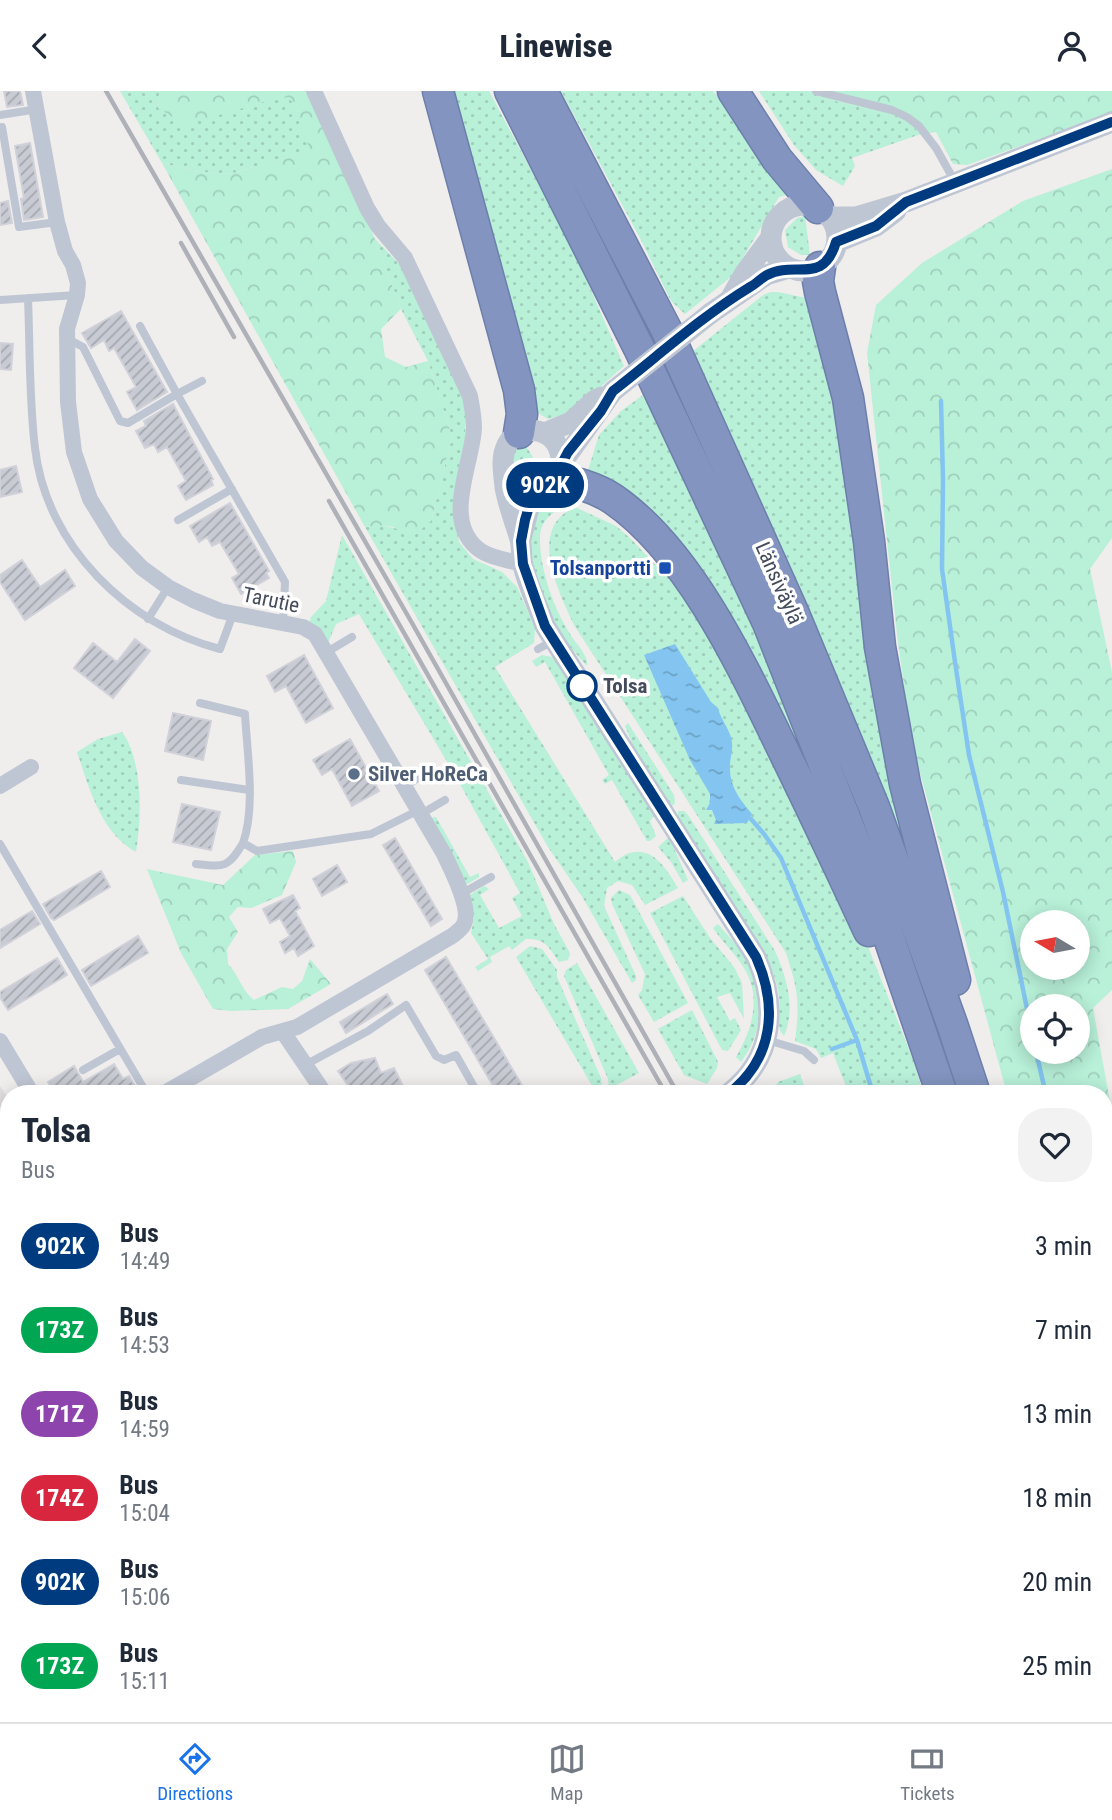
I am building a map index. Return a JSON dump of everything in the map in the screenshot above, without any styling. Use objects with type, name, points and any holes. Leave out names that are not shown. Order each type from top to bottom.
[{"type":"highway","points":[[438,91],[519,390],[522,414],[532,433]]},
{"type":"highway","name":"Länsiväylä","points":[[510,91],[639,348],[768,622],[868,876],[940,1085]]},
{"type":"highway","name":"Länsiväylä","points":[[542,91],[666,329],[793,614],[874,807],[974,1085]]},
{"type":"highway","points":[[733,91],[777,159],[824,212]]},
{"type":"highway","points":[[820,267],[820,292],[850,409],[869,541],[880,647],[905,784],[965,1019],[976,1085]]},
{"type":"highway","points":[[551,476],[593,489],[612,498],[632,514],[659,541],[714,614],[807,800],[940,1085]]},
{"type":"street","name":"Tarutie","points":[[33,91],[57,222],[78,283],[67,339],[71,427],[74,452],[90,499],[116,541],[142,568],[168,587],[193,600],[233,614],[303,627],[315,634],[449,863],[461,894],[466,921],[452,936],[297,1027],[261,1037],[188,1085]]},
{"type":"street","points":[[314,91],[367,208],[378,226],[405,258],[470,396],[474,412],[474,431],[461,501],[466,534],[477,548],[495,557],[523,564]]},
{"type":"street","points":[[824,212],[836,233],[836,242],[828,260],[820,267],[799,271],[779,261],[770,239],[777,218],[785,210],[807,205],[824,212],[856,217],[906,202],[1112,121]]},
{"type":"street","points":[[836,242],[876,226],[906,202]]},
{"type":"street","points":[[731,298],[745,273],[770,239]]},
{"type":"street","points":[[737,1085],[748,1075],[766,1040],[770,1003],[766,979],[756,957],[545,645],[545,626],[523,564],[521,541],[508,500],[504,465],[509,441],[571,422],[594,401],[613,391],[731,298],[766,275],[789,268]]},
{"type":"street","points":[[521,541],[531,500],[613,391]]},
{"type":"street","points":[[532,433],[558,445],[551,476]]},
{"type":"street","points":[[504,465],[515,482],[524,487],[551,476]]},
{"type":"street","points":[[0,786],[31,767]]},
{"type":"street","points":[[283,1032],[305,1065],[314,1085]]},
{"type":"street","points":[[0,1041],[27,1085]]},
{"type":"lane","points":[[816,91],[891,110],[907,117],[919,126],[936,148],[955,182]]},
{"type":"lane","points":[[0,115],[38,109]]},
{"type":"lane","points":[[2,127],[19,227],[57,222]]},
{"type":"lane","points":[[0,300],[77,295]]},
{"type":"lane","points":[[28,298],[35,449],[50,503],[68,539],[93,573],[148,619],[170,632],[220,649],[233,614]]},
{"type":"lane","points":[[140,326],[285,582],[283,624]]},
{"type":"lane","points":[[67,339],[83,347],[120,421],[128,423],[201,381]]},
{"type":"lane","points":[[178,520],[232,489]]},
{"type":"lane","points":[[148,619],[168,587]]},
{"type":"lane","points":[[327,652],[352,637]]},
{"type":"lane","points":[[196,864],[222,866],[232,861],[243,843],[248,827],[245,714],[200,703]]},
{"type":"lane","points":[[405,786],[431,770]]},
{"type":"lane","points":[[181,780],[248,790]]},
{"type":"lane","points":[[243,843],[257,851],[371,834],[445,800]]},
{"type":"lane","points":[[0,844],[142,1085]]},
{"type":"lane","points":[[461,894],[491,877]]},
{"type":"lane","points":[[305,1065],[368,1031],[406,1005],[436,1056],[444,1060],[456,1055],[473,1085]]},
{"type":"lane","points":[[766,1040],[804,1051],[814,1060]]},
{"type":"lane","points":[[83,1070],[120,1049]]},
{"type":"green space","points":[[120,91],[160,91],[158,108],[290,96],[311,150],[230,174],[200,172],[162,163]]},
{"type":"green space","points":[[160,91],[308,91],[375,239],[401,309],[381,329],[385,357],[406,367],[428,361],[452,437],[431,521],[410,539],[401,530],[390,526],[365,527],[162,163],[200,172],[230,174],[310,150],[290,97],[274,99],[185,125],[158,108]]},
{"type":"green space","points":[[446,91],[489,91],[574,251],[624,366],[589,397],[559,416],[548,419],[538,413]]},
{"type":"green space","points":[[561,91],[713,91],[794,193],[779,197],[732,276],[685,314],[671,301]]},
{"type":"green space","points":[[759,91],[809,91],[823,98],[869,109],[912,124],[918,135],[852,158],[855,166],[843,186],[816,170],[794,145]]},
{"type":"green space","points":[[809,91],[1112,91],[1112,113],[967,165],[953,164],[936,132],[918,135],[911,124],[869,109],[823,98]]},
{"type":"green space","points":[[1112,169],[1112,538],[1090,569],[1112,672],[1112,990],[1093,1008],[1107,1085],[1005,1085],[911,739],[867,353],[876,305],[922,263],[1023,201]]},
{"type":"green space","points":[[805,216],[810,255],[801,255],[788,247],[785,230],[797,218]]},
{"type":"green space","points":[[375,239],[405,270],[463,394],[466,415],[465,441],[453,507],[459,542],[473,559],[502,572],[517,587],[535,628],[534,643],[495,667],[615,862],[630,853],[646,853],[659,862],[678,888],[645,905],[632,885],[618,881],[607,888],[604,906],[636,976],[632,983],[583,898],[548,847],[365,527],[379,525],[404,530],[431,521],[452,437],[428,361],[401,309]]},
{"type":"green space","points":[[771,292],[813,297],[828,348],[912,868],[692,352],[763,295]]},
{"type":"green space","points":[[647,392],[747,615],[842,840],[713,592],[586,477],[599,435],[621,411]]},
{"type":"green space","points":[[522,440],[543,473],[538,477],[525,477],[513,467],[514,449]]},
{"type":"green space","points":[[571,494],[545,521],[540,536],[540,548],[553,599],[570,634],[584,654],[587,666],[562,638],[544,604],[531,555],[529,525],[539,500]]},
{"type":"green space","points":[[575,507],[616,526],[664,574],[674,577],[695,599],[859,924],[914,1062],[920,1085],[845,1085],[833,1053],[821,1058],[816,1049],[795,1041],[797,996],[786,953],[574,625],[550,561],[552,530],[561,517]]},
{"type":"green space","points":[[342,535],[528,862],[554,924],[570,953],[568,960],[559,962],[542,942],[526,939],[512,950],[509,946],[490,957],[492,962],[478,971],[475,967],[488,959],[471,933],[474,918],[468,896],[484,886],[489,889],[480,895],[499,928],[522,916],[512,898],[520,893],[455,775],[359,614],[336,624],[328,643],[309,623],[326,601]]},
{"type":"green space","points":[[542,655],[552,657],[557,662],[655,815],[650,821],[656,836],[650,841],[647,841],[612,780],[605,784],[602,780],[609,775],[545,662],[536,667],[532,661]]},
{"type":"green space","points":[[628,723],[674,795],[675,803],[672,806],[640,762],[625,726]]},
{"type":"green space","points":[[122,732],[134,758],[139,790],[136,852],[124,844],[105,822],[77,752],[98,739]]},
{"type":"green space","points":[[678,811],[684,811],[688,815],[775,951],[790,1004],[784,1036],[779,1023],[777,986],[765,954],[678,816]]},
{"type":"green space","points":[[436,817],[470,877],[479,873],[479,877],[464,886],[430,818]]},
{"type":"green space","points":[[669,837],[688,880],[683,883],[671,862],[658,847]]},
{"type":"green space","points":[[293,851],[296,862],[282,895],[251,908],[238,907],[229,917],[238,932],[227,949],[228,964],[254,1000],[282,987],[293,989],[302,981],[310,959],[331,984],[288,1009],[213,1009],[181,953],[147,869],[223,885],[255,855]]},
{"type":"green space","points":[[619,890],[630,895],[688,1003],[654,1022],[638,995],[642,990],[645,974],[612,904],[611,898]]},
{"type":"green space","points":[[683,896],[710,938],[734,967],[742,983],[744,1019],[730,993],[717,997],[730,1021],[735,1018],[741,1030],[728,1051],[722,1050],[650,913]]},
{"type":"green space","points":[[718,924],[741,950],[757,980],[759,1023],[749,1050],[741,1062],[736,1057],[750,1025],[753,990],[737,957],[713,928]]},
{"type":"green space","points":[[530,946],[542,949],[557,970],[557,977],[602,1085],[592,1085],[516,957]]},
{"type":"green space","points":[[577,963],[639,1073],[616,1085],[609,1085],[564,976],[566,970]]},
{"type":"green space","points":[[692,1010],[718,1062],[707,1084],[684,1075],[658,1029]]},
{"type":"green space","points":[[800,1074],[804,1085],[776,1085]]},
{"type":"water","points":[[675,644],[711,702],[718,708],[730,734],[731,780],[752,814],[747,823],[714,824],[716,820],[712,810],[706,810],[710,803],[710,794],[690,760],[644,655]]},
{"type":"building","points":[[4,91],[20,91],[23,105],[7,107]]},
{"type":"building","points":[[30,143],[43,217],[24,220],[21,199],[24,198],[15,146]]},
{"type":"building","points":[[8,201],[12,223],[0,225],[0,203]]},
{"type":"building","points":[[121,311],[167,392],[137,410],[127,392],[136,387],[114,348],[109,351],[104,340],[91,348],[82,333]]},
{"type":"building","points":[[0,343],[13,344],[11,370],[0,369]]},
{"type":"building","points":[[173,404],[213,479],[213,485],[186,500],[178,486],[186,481],[167,447],[158,452],[154,444],[145,448],[136,431],[146,426],[144,421]]},
{"type":"building","points":[[16,466],[22,492],[0,497],[0,470]]},
{"type":"building","points":[[230,503],[269,571],[266,573],[269,578],[241,594],[232,578],[239,574],[220,542],[212,546],[207,537],[199,542],[190,526]]},
{"type":"building","points":[[22,560],[40,587],[65,570],[75,586],[25,620],[0,582],[0,575]]},
{"type":"building","points":[[135,639],[150,651],[113,698],[74,668],[93,643],[117,662]]},
{"type":"building","points":[[304,655],[333,708],[306,723],[286,686],[275,692],[267,676]]},
{"type":"building","points":[[173,713],[211,721],[203,760],[165,751]]},
{"type":"building","points":[[350,739],[379,791],[352,806],[332,769],[322,775],[313,760]]},
{"type":"building","points":[[182,804],[220,812],[211,850],[173,842]]},
{"type":"building","points":[[395,838],[442,919],[431,926],[383,845]]},
{"type":"building","points":[[337,865],[347,882],[322,896],[313,879]]},
{"type":"building","points":[[101,871],[110,887],[54,920],[51,918],[43,904]]},
{"type":"building","points":[[293,895],[300,908],[295,911],[314,946],[298,956],[294,948],[285,953],[280,942],[290,936],[280,918],[270,923],[263,909]]},
{"type":"building","points":[[32,911],[40,924],[0,948],[0,930]]},
{"type":"building","points":[[138,936],[148,953],[91,986],[82,970]]},
{"type":"building","points":[[446,957],[522,1085],[493,1085],[425,970]]},
{"type":"building","points":[[57,958],[67,975],[8,1010],[0,992]]},
{"type":"building","points":[[387,994],[393,1004],[346,1033],[340,1022]]},
{"type":"building","points":[[375,1058],[381,1073],[394,1068],[402,1085],[348,1085],[338,1071],[351,1063]]},
{"type":"building","points":[[114,1064],[123,1079],[129,1076],[134,1085],[50,1085],[48,1082],[74,1066],[83,1082]]},
{"type":"waterway","points":[[941,401],[942,569],[955,662],[969,755],[1003,892],[1024,994]]},
{"type":"waterway","points":[[751,819],[781,858],[857,1040],[870,1085]]},
{"type":"waterway","points":[[832,1049],[857,1040]]},
{"type":"waterway","points":[[1039,1064],[1044,1085]]},
{"type":"railway","points":[[106,91],[412,623],[673,1085]]},
{"type":"railway","points":[[181,243],[234,337]]},
{"type":"railway","points":[[329,501],[661,1085]]},
{"type":"bus line","name":"902K","points":[[740,1085],[756,1063],[769,1028],[770,1003],[766,979],[756,957],[545,626],[523,564],[521,541],[531,500],[540,487],[554,478],[568,452],[601,411],[613,391],[711,313],[766,275],[789,268],[810,271],[820,267],[834,252],[836,242],[876,226],[906,202],[1112,122]]},
{"type":"place","name":"Tolsanportti","points":[[665,568]]},
{"type":"place","name":"Tolsa","points":[[582,686]]},
{"type":"place","name":"Silver HoReCa","points":[[354,774]]}]
